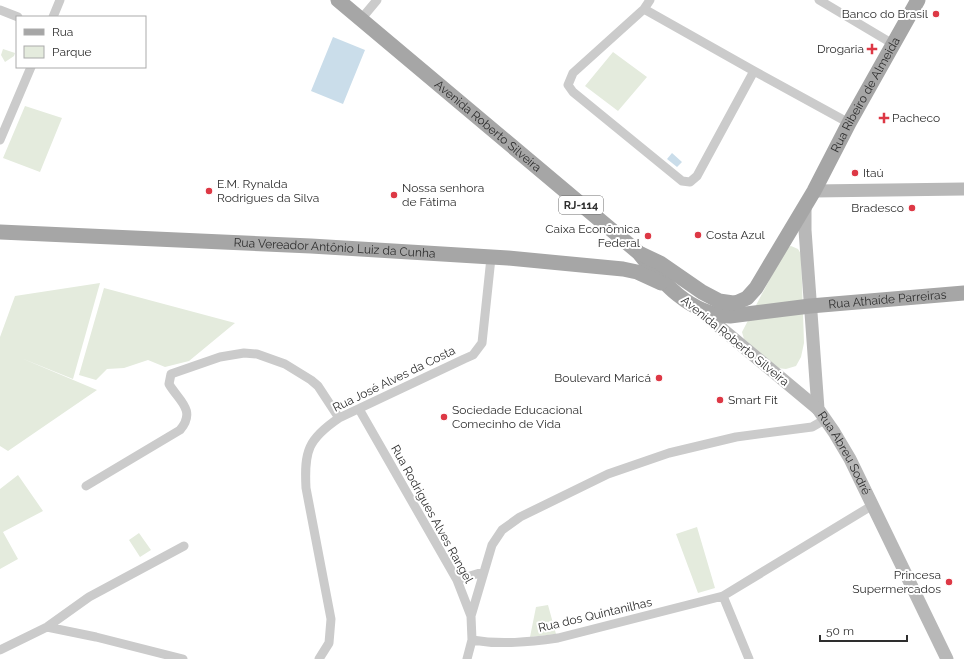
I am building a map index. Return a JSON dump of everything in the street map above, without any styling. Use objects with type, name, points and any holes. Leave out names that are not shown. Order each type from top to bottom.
[{"type":"main road","name":"Avenida Roberto Silveira","points":[[338,0],[362,18],[503,140],[639,253],[666,285],[694,306],[822,414]]},
{"type":"main road","name":"Rua Ribeiro de Almeida","points":[[814,191],[849,123],[918,0]]},
{"type":"main road","points":[[814,191],[964,189]]},
{"type":"main road","name":"RJ-114","points":[[805,207],[814,191]]},
{"type":"main road","name":"Avenida Roberto Silveira","points":[[639,253],[660,262],[702,292],[719,301],[732,303],[738,302],[747,298],[756,288],[805,207]]},
{"type":"main road","name":"Rua Abreu Sodré","points":[[805,207],[810,306],[822,414],[841,443],[873,505],[947,659]]},
{"type":"main road","name":"Rua Vereador Antônio Luiz da Cunha","points":[[1,234],[288,244],[491,258],[623,269],[636,272],[666,285]]},
{"type":"main road","name":"Rua Athaíde Parreiras","points":[[694,306],[719,315],[730,316],[810,306],[964,293]]},
{"type":"street","points":[[53,16],[60,0]]},
{"type":"street","points":[[362,18],[377,0]]},
{"type":"street","points":[[650,0],[644,9],[573,73],[569,81],[569,89],[682,181],[690,182],[697,176],[754,71]]},
{"type":"street","points":[[819,0],[893,44]]},
{"type":"street","points":[[644,9],[849,123]]},
{"type":"street","points":[[0,10],[16,16]]},
{"type":"street","points":[[0,140],[31,68]]},
{"type":"street","name":"Rua José Alves da Costa","points":[[319,659],[329,643],[331,619],[306,488],[305,466],[312,443],[325,427],[339,418],[464,359],[479,349],[484,336],[491,258]]},
{"type":"street","points":[[86,486],[180,430],[186,419],[186,410],[183,402],[169,384],[171,374],[220,357],[253,353],[285,364],[318,386],[339,418]]},
{"type":"street","name":"Rua Rodrigues Alves Rangel","points":[[359,409],[457,580],[471,616],[472,640],[467,659]]},
{"type":"street","points":[[471,616],[492,545],[502,530],[520,517],[608,474],[669,453],[736,437],[812,427],[822,414]]},
{"type":"street","name":"Rua dos Quintanilhas","points":[[472,640],[499,643],[532,642],[558,638],[723,596],[873,505]]},
{"type":"street","points":[[0,650],[47,627],[90,597],[184,546]]},
{"type":"street","points":[[457,580],[483,572]]},
{"type":"street","points":[[723,596],[749,659]]},
{"type":"street","points":[[47,627],[111,640],[183,659]]},
{"type":"green space","points":[[3,49],[15,53],[14,56],[5,62],[1,55]]},
{"type":"green space","points":[[613,52],[647,77],[618,111],[585,86]]},
{"type":"green space","points":[[25,106],[62,118],[40,172],[3,158]]},
{"type":"green space","points":[[791,246],[798,249],[801,254],[804,343],[801,357],[796,366],[786,369],[777,368],[744,339],[742,332],[784,252]]},
{"type":"green space","points":[[100,283],[73,379],[21,358],[97,390],[8,451],[0,446],[0,337],[15,296]]},
{"type":"green space","points":[[104,288],[235,323],[189,361],[165,367],[148,360],[124,368],[107,369],[96,380],[79,375]]},
{"type":"green space","points":[[18,475],[43,511],[3,532],[18,559],[0,569],[0,489]]},
{"type":"green space","points":[[697,527],[715,588],[698,593],[676,534]]},
{"type":"green space","points":[[139,533],[151,550],[140,557],[129,540]]},
{"type":"green space","points":[[548,605],[556,634],[530,637],[536,607]]},
{"type":"water","points":[[333,37],[365,50],[343,104],[311,91]]},
{"type":"water","points":[[672,153],[682,162],[677,167],[667,159]]},
{"type":"place","name":"Banco do Brasil","points":[[936,14]]},
{"type":"place","name":"Drogaria","points":[[872,49]]},
{"type":"place","name":"Pacheco","points":[[884,118]]},
{"type":"place","name":"Itaú","points":[[855,173]]},
{"type":"place","name":"E.M. Rynalda Rodrigues da Silva","points":[[209,191]]},
{"type":"place","name":"Nossa senhora de Fátima","points":[[394,195]]},
{"type":"place","name":"Bradesco","points":[[912,208]]},
{"type":"place","name":"Costa Azul","points":[[698,235]]},
{"type":"place","name":"Caixa Econômica Federal","points":[[648,236]]},
{"type":"place","name":"Boulevard Maricá","points":[[659,378]]},
{"type":"place","name":"Smart Fit","points":[[720,400]]},
{"type":"place","name":"Sociedade Educacional Comecinho de Vida","points":[[444,417]]},
{"type":"place","name":"Princesa Supermercados","points":[[949,582]]}]
